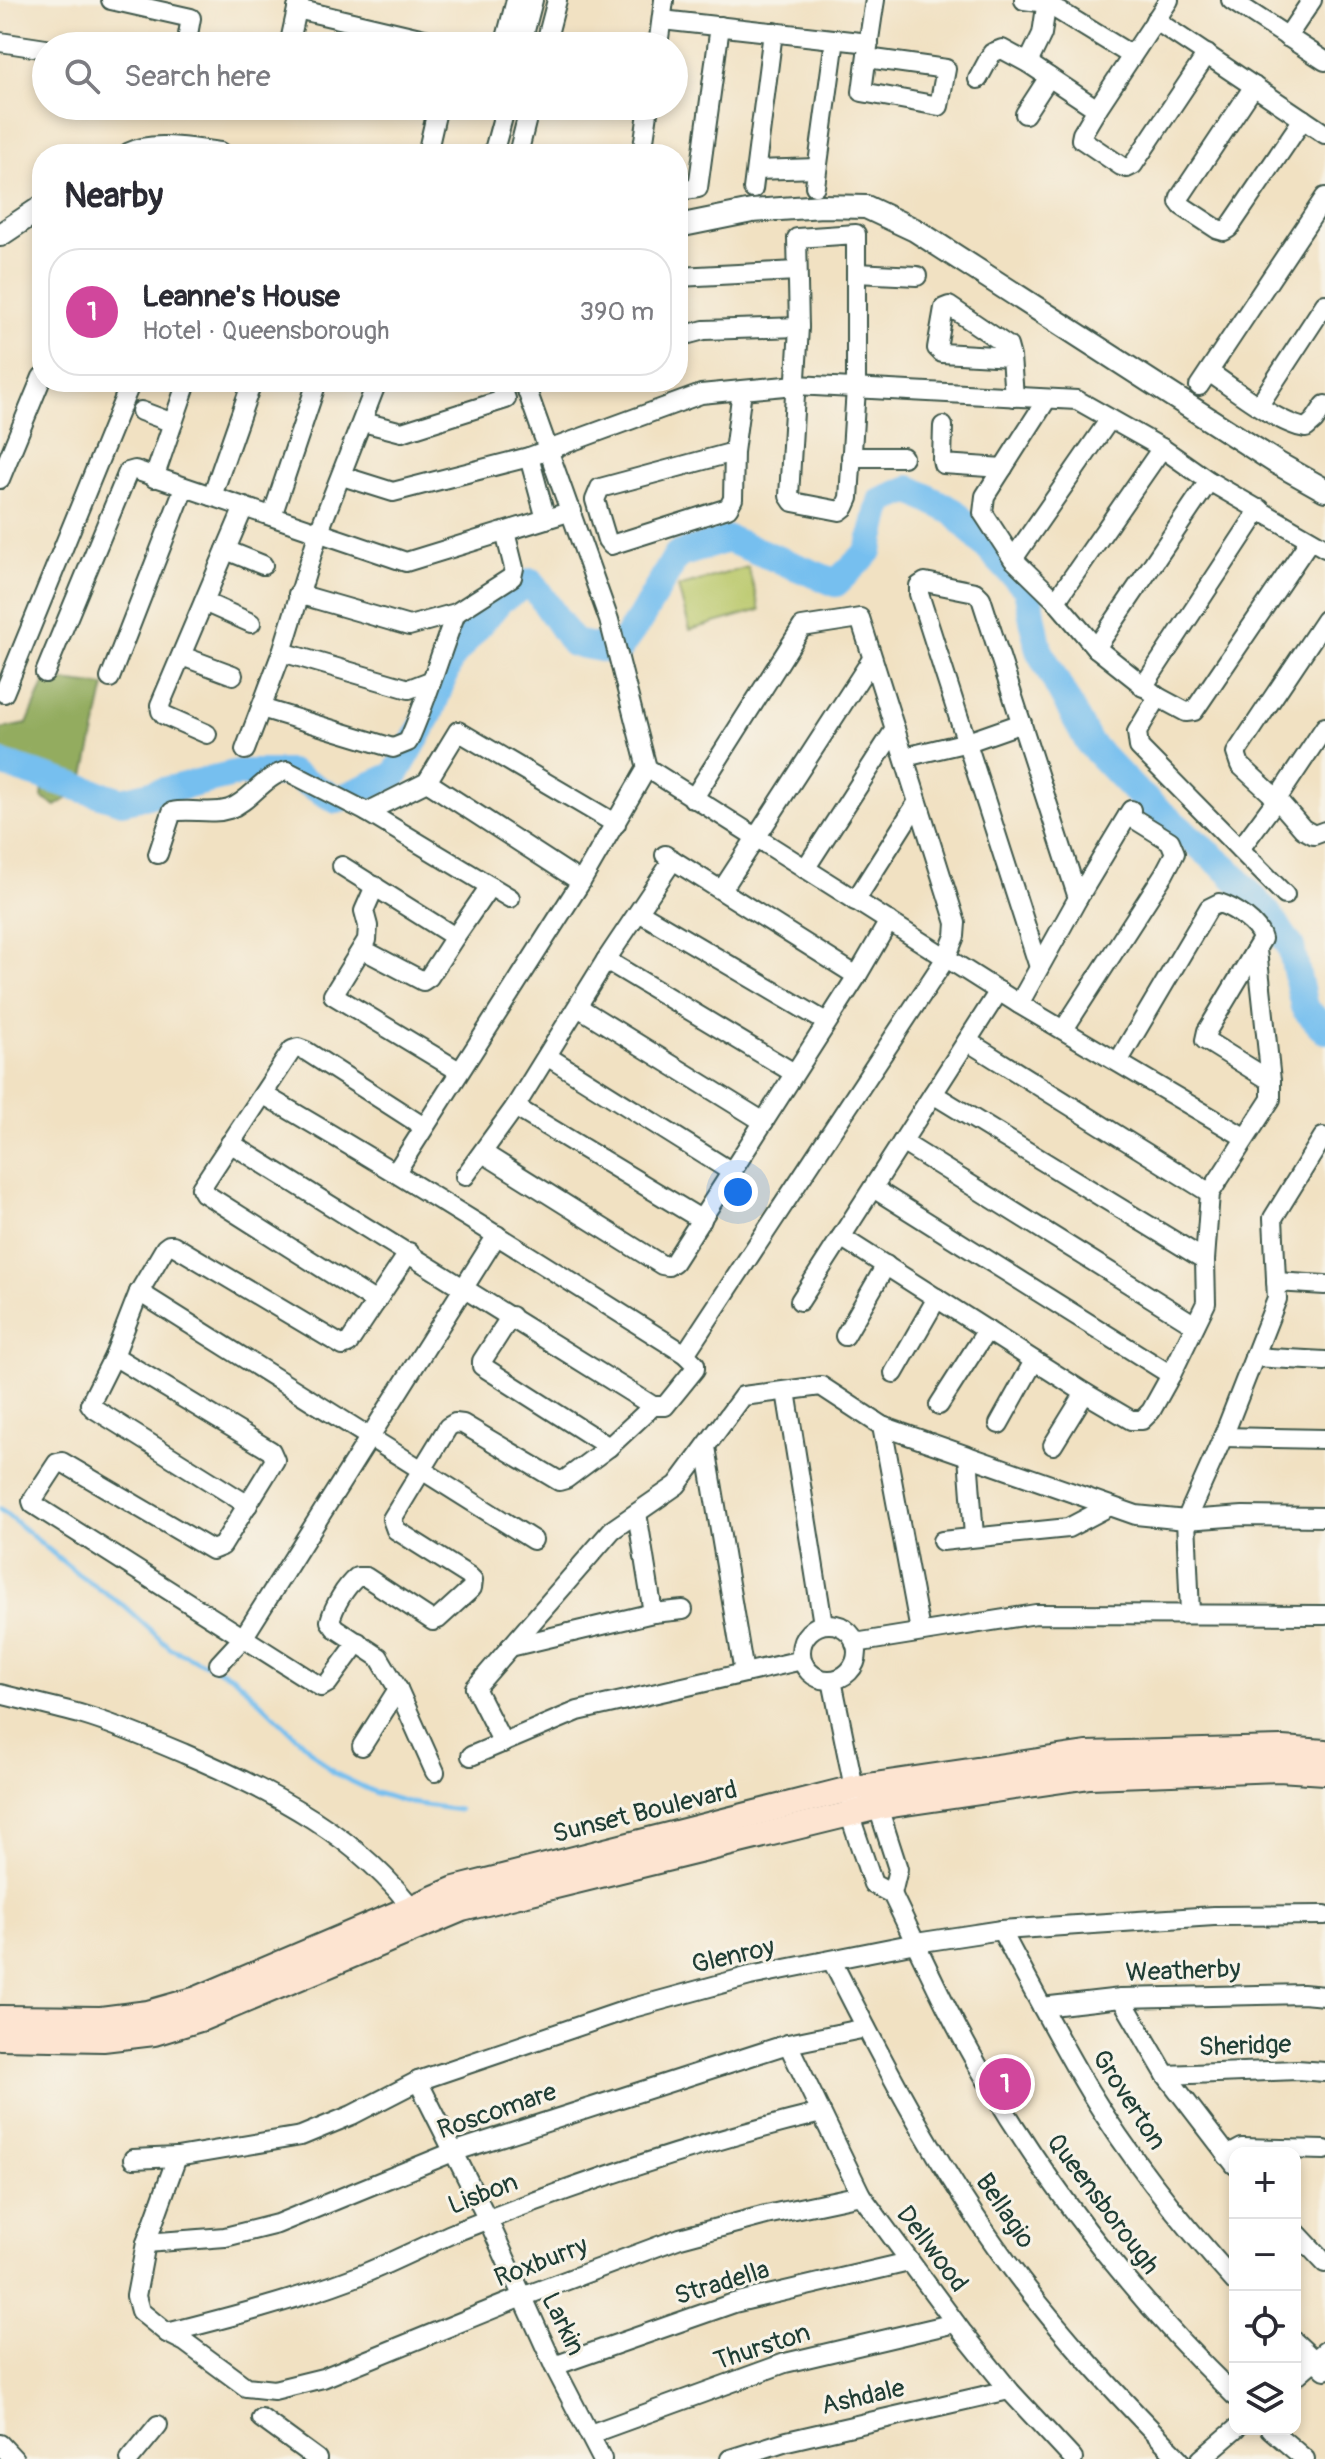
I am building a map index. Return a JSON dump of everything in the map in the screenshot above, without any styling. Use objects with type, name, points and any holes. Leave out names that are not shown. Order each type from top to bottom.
[{"type":"main road","name":"Sunset Boulevard","points":[[0,2037],[103,2039],[154,2033],[203,2018],[418,1916],[455,1889],[854,1788],[1086,1754],[1282,1749],[1325,1752]]},
{"type":"main road","name":"Sunset Boulevard","points":[[0,2018],[101,2019],[148,2013],[197,1999],[418,1916],[462,1909],[878,1807],[1090,1776],[1279,1769],[1325,1772]]},
{"type":"street","points":[[111,0],[191,18],[188,32]]},
{"type":"street","points":[[660,32],[664,0]]},
{"type":"street","points":[[662,20],[835,39],[868,51],[946,69],[939,106],[862,92],[868,51],[875,0]]},
{"type":"street","points":[[1024,0],[1047,2],[1131,55]]},
{"type":"street","points":[[1169,0],[1131,55],[1081,139],[1121,166],[1127,168],[1133,165],[1207,54]]},
{"type":"street","points":[[1287,37],[1312,0]]},
{"type":"street","points":[[526,1],[556,4],[549,32]]},
{"type":"street","points":[[511,32],[526,1]]},
{"type":"street","points":[[523,32],[526,1]]},
{"type":"street","points":[[1237,1],[1325,61]]},
{"type":"street","points":[[1028,63],[1041,38],[1047,2]]},
{"type":"street","points":[[292,32],[298,5],[400,32]]},
{"type":"street","points":[[1155,20],[1325,134]]},
{"type":"street","points":[[688,190],[698,188],[720,26]]},
{"type":"street","points":[[773,32],[754,179],[816,177],[835,39]]},
{"type":"street","points":[[0,42],[32,47]]},
{"type":"street","points":[[978,79],[988,59],[999,49],[1028,63],[1097,109]]},
{"type":"street","points":[[1025,114],[1049,77]]},
{"type":"street","points":[[1254,86],[1180,197],[1182,206],[1217,229],[1224,231],[1229,228],[1303,119]]},
{"type":"street","points":[[429,144],[435,120]]},
{"type":"street","points":[[496,144],[502,120]]},
{"type":"street","points":[[520,144],[526,120]]},
{"type":"street","points":[[643,144],[647,120]]},
{"type":"street","points":[[1325,197],[1204,379],[1296,427],[1306,428],[1325,405]]},
{"type":"street","points":[[688,224],[752,211],[822,206],[866,207],[915,230],[1277,463],[1325,490]]},
{"type":"street","points":[[0,235],[32,219]]},
{"type":"street","points":[[856,234],[856,388],[849,498],[840,511],[793,502],[789,496],[799,327],[797,271],[797,238],[856,234]]},
{"type":"street","points":[[688,276],[797,271]]},
{"type":"street","points":[[856,273],[917,276]]},
{"type":"street","points":[[1259,405],[1325,304]]},
{"type":"street","points":[[688,334],[704,330],[799,327]]},
{"type":"street","points":[[1011,357],[1014,397]]},
{"type":"street","points":[[342,476],[393,492],[529,457],[701,394],[796,385],[1077,400],[1318,544],[1194,711],[1186,712],[1150,692],[1096,648],[1056,601],[1013,559],[983,513],[985,496],[1047,399]]},
{"type":"street","points":[[734,452],[600,488],[595,500],[607,540],[611,545],[728,508],[733,499],[734,452],[742,390]]},
{"type":"street","points":[[0,479],[36,392]]},
{"type":"street","points":[[4,693],[127,392]]},
{"type":"street","points":[[154,478],[184,392]]},
{"type":"street","points":[[212,496],[248,392]]},
{"type":"street","points":[[272,516],[314,392]]},
{"type":"street","points":[[245,750],[282,652],[319,531],[374,392]]},
{"type":"street","points":[[363,422],[402,432],[501,392]]},
{"type":"street","points":[[396,1172],[581,882],[647,768],[609,620],[528,392]]},
{"type":"street","points":[[141,411],[173,423]]},
{"type":"street","points":[[1013,559],[1110,419]]},
{"type":"street","points":[[943,426],[943,464],[1003,468]]},
{"type":"street","points":[[1056,601],[1162,448]]},
{"type":"street","points":[[529,457],[546,519]]},
{"type":"street","points":[[851,457],[903,457]]},
{"type":"street","points":[[45,673],[128,472],[135,470],[406,562],[572,511]]},
{"type":"street","points":[[1096,648],[1209,481]]},
{"type":"street","points":[[110,678],[184,488]]},
{"type":"street","points":[[207,734],[164,715],[160,705],[244,507]]},
{"type":"street","points":[[1260,509],[1150,692],[1137,732],[1139,747],[1285,895]]},
{"type":"street","points":[[298,594],[409,626],[456,613],[512,577],[514,568],[505,532]]},
{"type":"street","points":[[226,550],[263,565]]},
{"type":"street","points":[[1039,967],[919,594],[919,586],[925,582],[975,592],[981,598],[1078,898]]},
{"type":"street","points":[[204,602],[251,623]]},
{"type":"street","points":[[261,708],[393,748],[408,742],[427,698],[430,681],[456,613]]},
{"type":"street","points":[[685,1354],[946,958],[955,936],[956,923],[860,618],[802,627],[693,799]]},
{"type":"street","points":[[1325,620],[1237,752],[1239,764],[1277,799],[1306,832],[1314,835],[1325,831]]},
{"type":"street","points":[[282,652],[409,689],[430,681]]},
{"type":"street","points":[[182,656],[233,675]]},
{"type":"street","points":[[722,890],[872,659]]},
{"type":"street","points":[[905,757],[968,742],[1022,723]]},
{"type":"street","points":[[1240,849],[1325,727]]},
{"type":"street","points":[[805,869],[895,729]]},
{"type":"street","points":[[367,812],[427,782],[458,731],[616,824]]},
{"type":"street","points":[[647,768],[1019,1004],[1244,1137]]},
{"type":"street","points":[[158,854],[172,812],[220,811],[232,807],[287,771],[367,812],[510,898]]},
{"type":"street","points":[[427,782],[581,882]]},
{"type":"street","points":[[855,901],[917,803]]},
{"type":"street","points":[[1019,1004],[1130,812],[1170,841],[1175,853],[1064,1029]]},
{"type":"street","points":[[465,1176],[515,1107],[639,912],[668,856],[857,976]]},
{"type":"street","points":[[342,866],[455,937]]},
{"type":"street","points":[[375,886],[364,911],[369,934],[333,995],[459,1071]]},
{"type":"street","points":[[362,949],[423,981],[429,977],[490,886]]},
{"type":"street","points":[[1118,1062],[1209,908],[1219,903],[1231,907],[1260,931],[1262,939],[1207,1031],[1205,1040],[1271,1081]]},
{"type":"street","points":[[639,912],[826,1022]]},
{"type":"street","points":[[483,1153],[668,1266],[674,1262],[702,1220],[889,921]]},
{"type":"street","points":[[841,1237],[1085,1393],[1131,1420],[1142,1420],[1151,1411],[1171,1375],[1206,1303],[1205,1260],[1210,1193],[1271,1099],[1257,950]]},
{"type":"street","points":[[606,960],[794,1073]]},
{"type":"street","points":[[800,1301],[999,991]]},
{"type":"street","points":[[578,1007],[764,1122]]},
{"type":"street","points":[[967,1041],[1210,1193]]},
{"type":"street","points":[[376,1302],[202,1190],[292,1050],[298,1048],[424,1127]]},
{"type":"street","points":[[547,1056],[732,1172]]},
{"type":"street","points":[[933,1094],[1205,1260]]},
{"type":"street","points":[[230,1143],[653,1406],[665,1406],[695,1369],[695,1364],[685,1354],[396,1172],[264,1095]]},
{"type":"street","points":[[515,1107],[702,1220]]},
{"type":"street","points":[[1190,1613],[1186,1520],[1223,1437],[1277,1299],[1273,1218],[1323,1137],[1325,1139]]},
{"type":"street","points":[[902,1142],[1195,1325]]},
{"type":"street","points":[[873,1188],[1171,1375]]},
{"type":"street","points":[[219,1664],[243,1638],[497,1235]]},
{"type":"street","points":[[248,1505],[90,1404],[114,1356],[139,1292],[169,1245],[173,1245],[343,1346],[348,1344],[409,1252]]},
{"type":"street","points":[[845,1336],[886,1265]]},
{"type":"street","points":[[1276,1282],[1325,1285]]},
{"type":"street","points":[[139,1292],[533,1540]]},
{"type":"street","points":[[894,1373],[937,1298]]},
{"type":"street","points":[[511,1316],[482,1361],[482,1366],[609,1447]]},
{"type":"street","points":[[939,1405],[987,1330]]},
{"type":"street","points":[[114,1356],[274,1454],[275,1460],[222,1546],[212,1550],[62,1462],[57,1463],[32,1501],[36,1507],[321,1687],[328,1683],[358,1642]]},
{"type":"street","points":[[1254,1357],[1325,1361]]},
{"type":"street","points":[[999,1424],[1034,1361]]},
{"type":"street","points":[[503,1743],[475,1688],[612,1530],[677,1485],[743,1396],[821,1386],[882,1426],[1136,1515],[1186,1520],[1243,1516],[1325,1517]]},
{"type":"street","points":[[786,1391],[823,1624]]},
{"type":"street","points":[[1053,1445],[1085,1393]]},
{"type":"street","points":[[435,1772],[398,1689],[379,1657],[335,1628],[330,1621],[332,1613],[357,1577],[366,1577],[433,1621],[472,1588],[473,1580],[469,1576],[396,1530],[392,1519],[448,1427],[455,1423],[463,1424],[559,1481],[609,1447],[653,1406]]},
{"type":"street","points":[[882,1426],[920,1631]]},
{"type":"street","points":[[1223,1437],[1325,1439]]},
{"type":"street","points":[[706,1447],[744,1673]]},
{"type":"street","points":[[968,1456],[974,1536]]},
{"type":"street","points":[[942,1541],[1068,1528],[1110,1506]]},
{"type":"street","points":[[637,1513],[653,1613]]},
{"type":"street","points":[[510,1647],[653,1613],[683,1610]]},
{"type":"street","points":[[855,1643],[1036,1614],[1325,1615]]},
{"type":"street","points":[[823,1624],[846,1630],[855,1643],[857,1651],[853,1667],[832,1680],[824,1680],[810,1673],[802,1660],[803,1642],[807,1634],[823,1624]]},
{"type":"street","points":[[471,1756],[578,1711],[802,1660]]},
{"type":"street","points":[[832,1680],[854,1788],[849,1813],[873,1884],[892,1894],[898,1869],[878,1807],[854,1788]]},
{"type":"street","points":[[362,1746],[398,1689]]},
{"type":"street","points":[[0,1694],[84,1716],[151,1740],[280,1799],[337,1836],[378,1870],[418,1916]]},
{"type":"street","name":"Queensborough","points":[[892,1894],[983,2076],[1061,2197],[1121,2276],[1229,2390]]},
{"type":"street","name":"Glenroy","points":[[133,2159],[177,2157],[301,2136],[352,2115],[418,2081],[629,2009],[750,1976],[916,1943],[1001,1930],[1214,1916],[1325,1915]]},
{"type":"street","name":"Groverton","points":[[1001,1930],[1091,2093],[1145,2174],[1194,2237],[1229,2275]]},
{"type":"street","name":"Bellagio","points":[[832,1961],[932,2149],[1007,2263],[1113,2391],[1180,2459]]},
{"type":"street","name":"Weatherby","points":[[1042,2007],[1121,1998],[1325,1996]]},
{"type":"street","points":[[1121,1998],[1166,2075],[1229,2157]]},
{"type":"street","name":"Roscomare","points":[[146,2243],[225,2237],[277,2224],[453,2152],[788,2044],[866,2028]]},
{"type":"street","name":"Dellwood","points":[[788,2044],[861,2195],[955,2323],[1009,2390],[1073,2459]]},
{"type":"street","name":"Sheridge","points":[[1166,2075],[1297,2070],[1325,2072]]},
{"type":"street","name":"Larkin","points":[[418,2081],[488,2220],[554,2366],[602,2459]]},
{"type":"street","name":"Lisbon","points":[[167,2333],[277,2305],[354,2277],[488,2220],[629,2168],[821,2113]]},
{"type":"street","points":[[1301,2149],[1325,2150]]},
{"type":"street","points":[[167,2333],[140,2311],[136,2296],[146,2243],[177,2157]]},
{"type":"street","name":"Roxburry","points":[[167,2333],[185,2342],[246,2387],[274,2390],[323,2378],[522,2297],[680,2238],[766,2215],[861,2195]]},
{"type":"street","points":[[1301,2237],[1325,2263]]},
{"type":"street","name":"Stradella","points":[[554,2366],[734,2303],[909,2262]]},
{"type":"street","name":"Thurston","points":[[590,2434],[785,2363],[955,2323]]},
{"type":"street","points":[[1301,2346],[1321,2361],[1301,2373]]},
{"type":"street","name":"Ashdale","points":[[730,2459],[787,2441],[1009,2390]]},
{"type":"street","points":[[261,2418],[317,2459]]},
{"type":"street","points":[[130,2459],[158,2425]]},
{"type":"street","points":[[1201,2459],[1229,2435]]},
{"type":"street","points":[[1277,2435],[1305,2459]]},
{"type":"street","points":[[0,2444],[14,2459]]},
{"type":"green space","points":[[748,567],[760,610],[690,630],[678,587]]},
{"type":"green space","points":[[46,679],[105,686],[82,789],[56,806],[42,798],[44,777],[0,763],[0,729],[27,724]]},
{"type":"waterway","points":[[0,763],[122,801],[238,773],[290,773],[337,800],[395,775],[429,715],[450,659],[501,599],[531,582],[573,643],[617,651],[640,619],[677,555],[728,539],[836,583],[869,551],[881,501],[910,489],[954,512],[1027,589],[1039,650],[1089,743],[1134,790],[1228,870],[1268,914],[1291,947],[1304,1007],[1325,1030]]},
{"type":"waterway","points":[[0,1509],[78,1574],[124,1606],[170,1648],[234,1677],[334,1773],[376,1793],[411,1803],[459,1810]]},
{"type":"place","name":"Leanne's House","points":[[1005,2084]]}]
